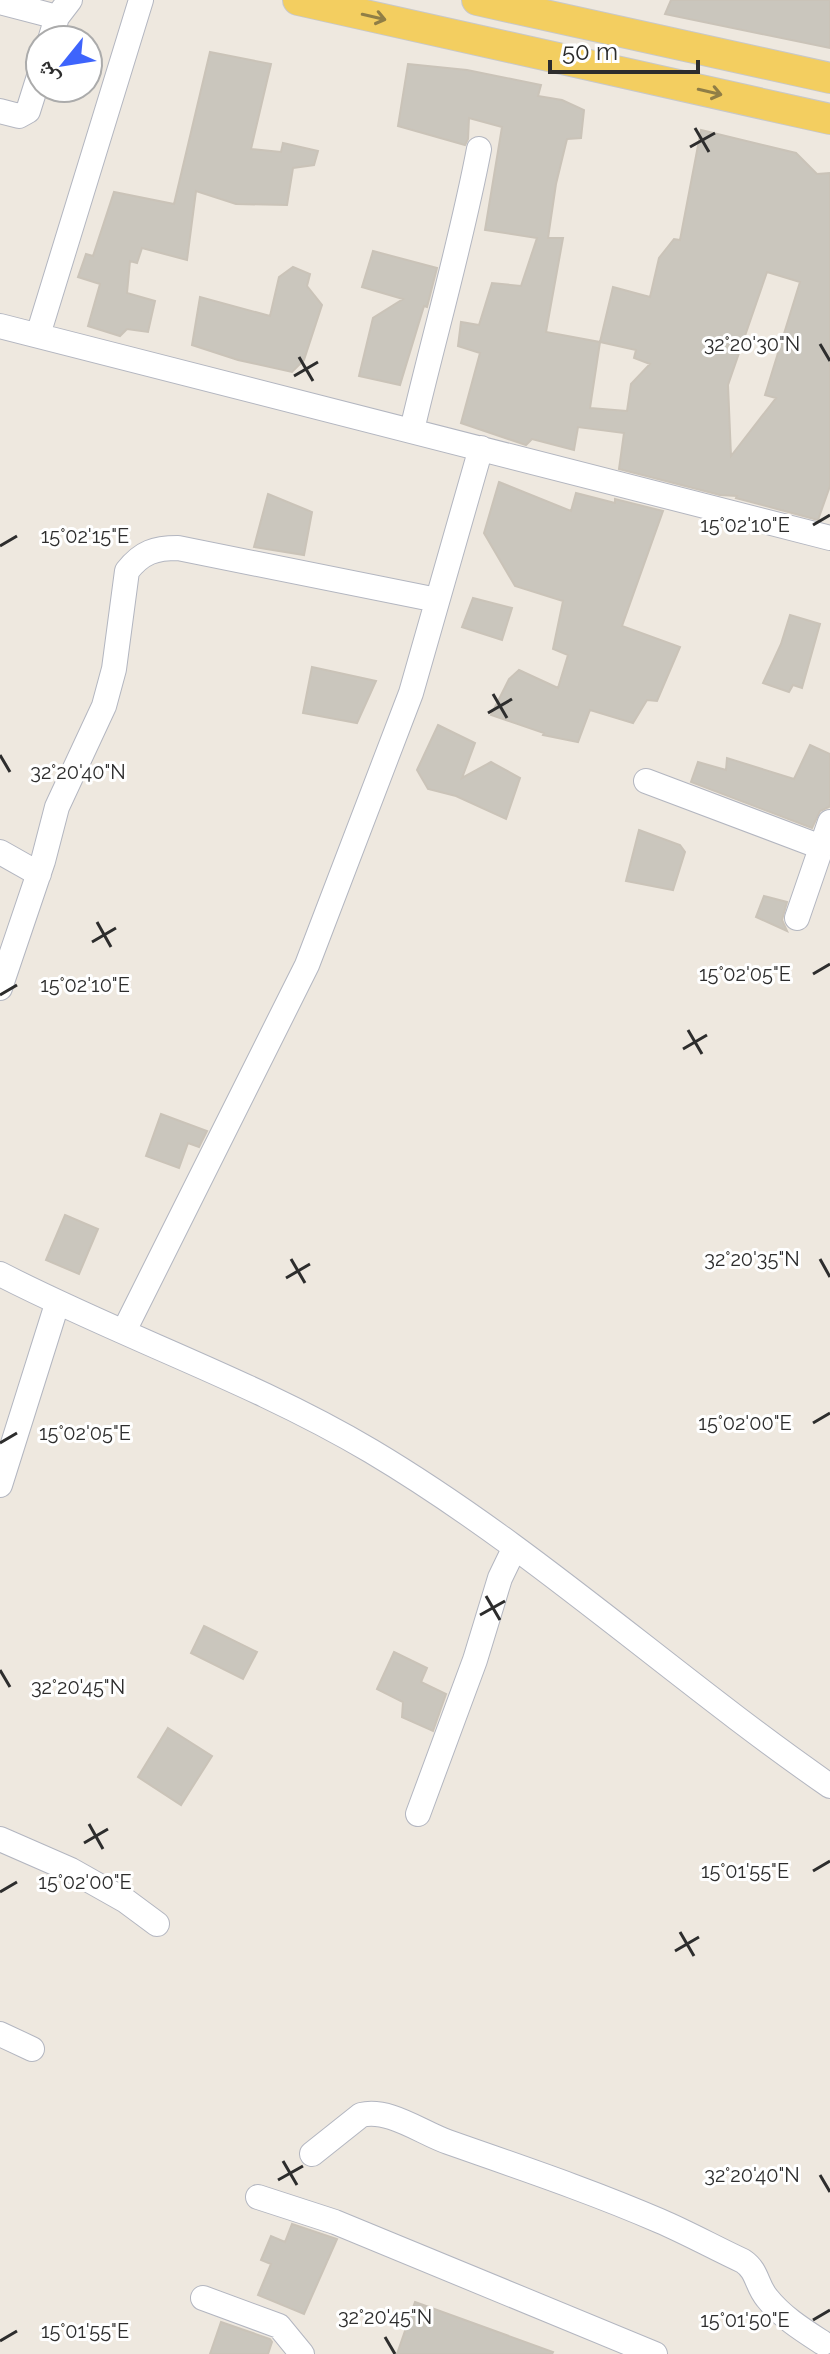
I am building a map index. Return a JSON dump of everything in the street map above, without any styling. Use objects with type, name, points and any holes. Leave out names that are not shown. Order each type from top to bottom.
[{"type":"main road","points":[[298,0],[830,119]]},
{"type":"main road","points":[[477,0],[830,78]]},
{"type":"street","points":[[38,335],[141,0]]},
{"type":"street","points":[[0,2],[59,19]]},
{"type":"street","points":[[0,111],[19,116],[28,111],[30,104]]},
{"type":"street","points":[[412,430],[443,299],[458,256],[479,149]]},
{"type":"street","points":[[0,326],[830,538]]},
{"type":"street","points":[[124,1331],[307,965],[411,693],[481,448]]},
{"type":"street","points":[[0,988],[39,874],[57,807],[104,706],[114,669],[127,571],[136,559],[148,551],[178,548],[437,600]]},
{"type":"street","points":[[646,781],[821,847]]},
{"type":"street","points":[[797,918],[830,822]]},
{"type":"street","points":[[0,852],[39,874]]},
{"type":"street","points":[[0,1274],[57,1304],[243,1385],[369,1450],[445,1498],[721,1707],[829,1782]]},
{"type":"street","points":[[0,1485],[57,1304]]},
{"type":"street","points":[[418,1814],[475,1660],[500,1578],[514,1549]]},
{"type":"street","points":[[0,1839],[71,1870],[126,1901],[157,1924]]},
{"type":"street","points":[[0,2034],[32,2049]]},
{"type":"street","points":[[312,2154],[361,2115],[385,2116],[616,2202],[743,2261],[752,2267],[765,2297],[791,2321],[823,2343]]},
{"type":"street","points":[[258,2197],[335,2222],[655,2354]]},
{"type":"street","points":[[203,2298],[279,2326],[302,2354]]},
{"type":"building","points":[[671,0],[830,0],[830,48],[665,14]]},
{"type":"building","points":[[210,52],[271,64],[251,149],[281,152],[283,143],[318,151],[314,165],[293,168],[287,205],[236,204],[196,191],[187,260],[142,248],[137,263],[130,261],[127,293],[155,301],[148,332],[127,329],[120,336],[88,326],[100,284],[78,277],[86,254],[93,256],[114,192],[174,204]]},
{"type":"building","points":[[408,64],[467,70],[541,85],[538,96],[562,100],[584,110],[581,138],[567,139],[556,184],[548,238],[563,238],[546,332],[600,342],[613,287],[650,297],[659,258],[674,239],[680,240],[701,130],[796,153],[817,174],[830,173],[830,486],[818,520],[737,496],[720,495],[619,469],[624,433],[578,427],[574,450],[532,439],[526,445],[461,423],[480,353],[458,346],[461,322],[479,325],[492,283],[521,286],[537,238],[485,230],[502,127],[469,118],[465,145],[398,126]],"holes":[[[767,272],[800,282],[765,395],[776,398],[731,456],[728,385]],[[600,342],[636,350],[634,358],[650,364],[631,384],[627,411],[590,408]]]},
{"type":"building","points":[[373,251],[437,268],[400,385],[359,376],[373,318],[403,299],[362,287]]},
{"type":"building","points":[[293,267],[310,274],[307,286],[322,305],[304,360],[292,372],[238,360],[192,345],[200,297],[270,316],[279,277]]},
{"type":"building","points":[[499,482],[571,511],[576,493],[663,511],[622,626],[680,647],[657,701],[647,700],[633,723],[590,710],[578,742],[543,735],[491,715],[509,679],[519,670],[558,688],[568,655],[553,649],[563,601],[515,586],[484,533]]},
{"type":"building","points":[[268,494],[312,512],[304,555],[254,547]]},
{"type":"building","points":[[473,598],[512,608],[502,640],[462,627]]},
{"type":"building","points":[[790,615],[820,624],[802,688],[793,685],[789,692],[763,683]]},
{"type":"building","points":[[312,667],[376,681],[357,723],[303,713]]},
{"type":"building","points":[[438,725],[475,743],[462,778],[491,762],[520,778],[506,819],[456,796],[428,789],[417,770]]},
{"type":"building","points":[[810,745],[830,754],[830,804],[820,811],[812,828],[691,782],[698,762],[726,770],[727,758],[794,779]]},
{"type":"building","points":[[639,830],[680,845],[685,852],[673,890],[626,881]]},
{"type":"building","points":[[764,896],[787,902],[782,920],[787,931],[756,917]]},
{"type":"building","points":[[161,1114],[207,1131],[199,1147],[188,1143],[179,1168],[146,1156]]},
{"type":"building","points":[[65,1215],[98,1229],[79,1274],[46,1260]]},
{"type":"building","points":[[204,1626],[257,1652],[243,1679],[191,1653]]},
{"type":"building","points":[[394,1652],[427,1668],[421,1682],[446,1694],[433,1731],[402,1717],[403,1702],[377,1689]]},
{"type":"building","points":[[168,1728],[212,1756],[181,1805],[138,1777]]},
{"type":"building","points":[[292,2224],[337,2239],[304,2314],[258,2295],[271,2264],[261,2260],[271,2236],[285,2242]]},
{"type":"building","points":[[415,2302],[553,2352],[397,2354]]},
{"type":"building","points":[[221,2322],[270,2339],[268,2354],[210,2354]]}]
